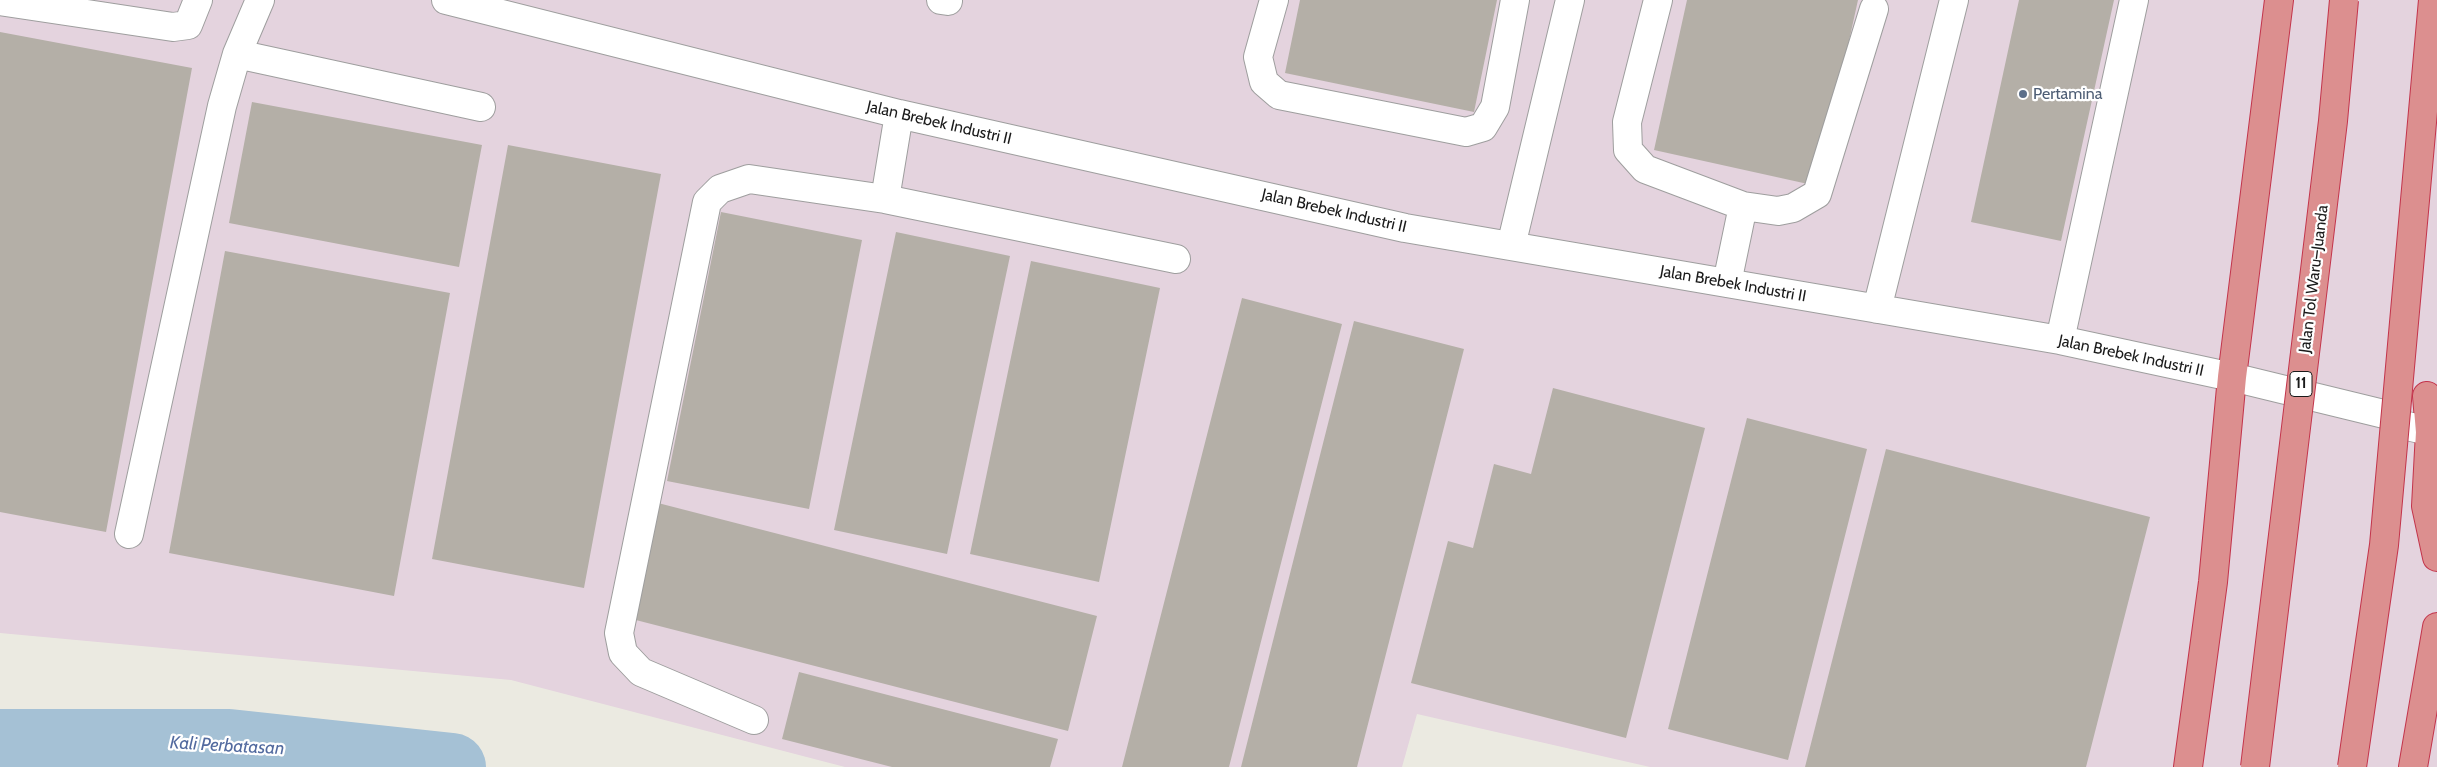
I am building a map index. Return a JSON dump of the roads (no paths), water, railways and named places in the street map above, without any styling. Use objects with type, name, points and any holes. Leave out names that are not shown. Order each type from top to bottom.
[{"type":"highway","points":[[2188,767],[2213,582],[2232,377],[2279,0]]},
{"type":"highway","name":"Jalan Tol Waru–Juanda","points":[[2255,767],[2331,131],[2344,0]]},
{"type":"highway","points":[[2352,767],[2384,545],[2433,0]]},
{"type":"highway","points":[[2432,394],[2433,433],[2426,506],[2437,557]]},
{"type":"highway","points":[[2414,767],[2437,627]]},
{"type":"street","points":[[0,1],[173,27],[188,24],[198,0]]},
{"type":"street","points":[[129,534],[222,106],[237,54],[260,0]]},
{"type":"street","name":"Jalan Brebek Industri II","points":[[446,0],[529,9],[899,114],[1405,228],[2060,340],[2232,377],[2392,416],[2403,425],[2433,433]]},
{"type":"street","points":[[1274,0],[1258,57],[1264,82],[1279,95],[1466,132],[1483,127],[1495,107],[1515,0]]},
{"type":"street","points":[[1511,246],[1570,0]]},
{"type":"street","points":[[1658,0],[1627,122],[1628,150],[1645,169],[1743,206],[1778,211],[1793,208],[1817,194],[1874,9]]},
{"type":"street","points":[[1877,309],[1954,0]]},
{"type":"street","points":[[2060,340],[2134,0]]},
{"type":"street","points":[[237,54],[481,107]]},
{"type":"street","points":[[885,199],[899,114]]},
{"type":"street","points":[[754,720],[641,672],[623,653],[619,633],[707,202],[720,189],[749,179],[885,199],[1176,259]]},
{"type":"street","points":[[1726,282],[1743,206]]},
{"type":"street","points":[[2392,416],[2404,400],[2432,394]]},
{"type":"waterway","name":"Kali Perbatasan","points":[[0,743],[229,743],[452,767]]},
{"type":"place","name":"Pertamina","points":[[2023,94]]}]
